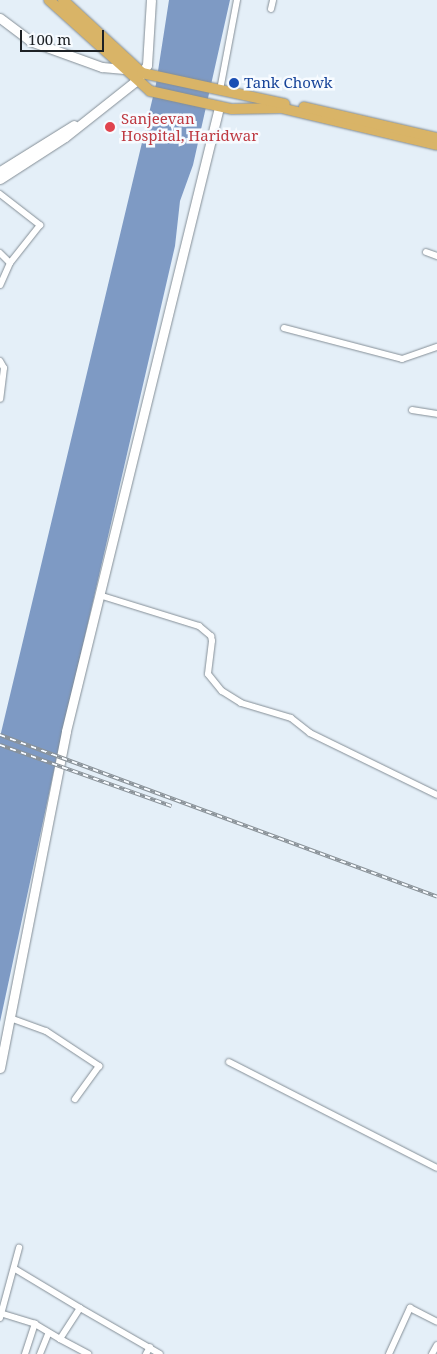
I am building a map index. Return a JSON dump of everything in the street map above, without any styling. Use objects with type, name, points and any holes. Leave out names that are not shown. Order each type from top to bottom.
[{"type":"main road","points":[[50,0],[124,69],[140,77],[153,75],[437,138]]},
{"type":"main road","points":[[63,0],[140,77],[150,91],[216,107],[281,108],[437,145]]},
{"type":"street","points":[[0,179],[3,168],[65,137],[140,77],[147,65],[151,0]]},
{"type":"street","points":[[217,89],[237,0]]},
{"type":"street","points":[[271,9],[273,0]]},
{"type":"street","points":[[0,18],[30,41],[102,67],[124,69]]},
{"type":"street","points":[[0,1068],[66,731],[100,596],[216,107]]},
{"type":"street","points":[[0,194],[40,225],[10,263],[0,285]]},
{"type":"street","points":[[426,252],[437,256]]},
{"type":"street","points":[[0,254],[10,263]]},
{"type":"street","points":[[284,328],[402,359],[437,347]]},
{"type":"street","points":[[0,361],[4,368],[0,381],[0,400]]},
{"type":"street","points":[[412,410],[437,414]]},
{"type":"street","points":[[100,596],[199,626],[211,636],[208,674],[222,690],[241,703],[291,718],[310,733],[437,795]]},
{"type":"street","points":[[10,1018],[46,1031],[99,1066],[75,1099]]},
{"type":"street","points":[[229,1062],[437,1168]]},
{"type":"street","points":[[19,1248],[15,1269],[0,1315],[35,1324],[48,1334],[88,1354]]},
{"type":"street","points":[[15,1269],[160,1354]]},
{"type":"street","points":[[60,1339],[80,1308]]},
{"type":"street","points":[[389,1354],[410,1308],[437,1322]]},
{"type":"street","points":[[25,1354],[35,1324]]},
{"type":"street","points":[[40,1354],[48,1334]]},
{"type":"street","points":[[432,1354],[437,1345]]},
{"type":"street","points":[[146,1354],[150,1348]]},
{"type":"water","points":[[169,0],[230,0],[193,165],[180,201],[175,246],[53,775],[0,1022],[0,737],[156,84]]},
{"type":"railway","points":[[0,735],[437,897]]},
{"type":"railway","points":[[0,745],[171,806]]},
{"type":"place","name":"Tank Chowk","points":[[234,83]]},
{"type":"place","name":"Sanjeevan Hospital, Haridwar","points":[[110,127]]}]
